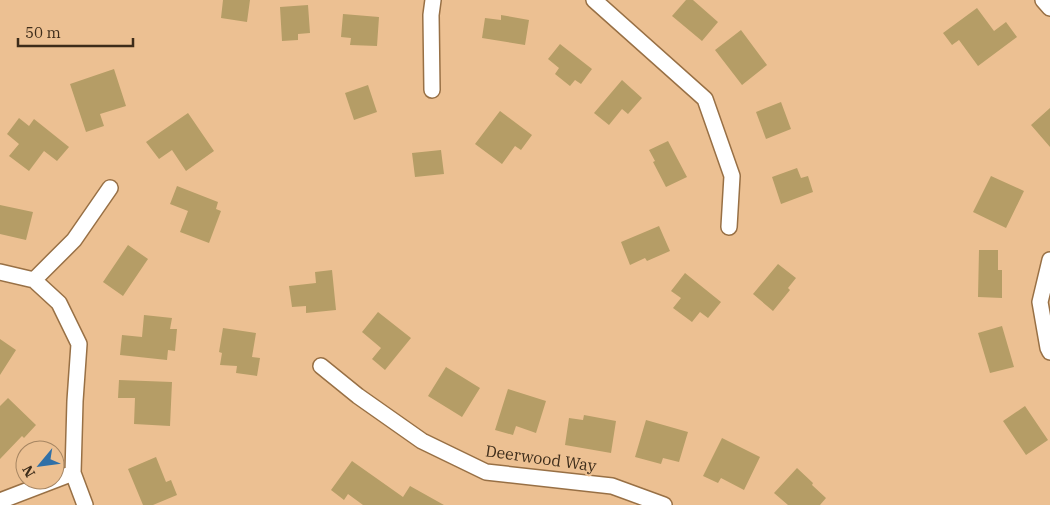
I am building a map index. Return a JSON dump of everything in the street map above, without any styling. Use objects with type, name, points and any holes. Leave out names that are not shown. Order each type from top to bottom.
[{"type":"street","points":[[432,90],[431,15],[433,0]]},
{"type":"street","points":[[594,0],[705,99],[732,176],[729,227]]},
{"type":"street","points":[[1043,0],[1050,8]]},
{"type":"street","points":[[34,280],[74,240],[110,188]]},
{"type":"street","points":[[1050,260],[1040,302],[1050,352]]},
{"type":"street","points":[[0,272],[34,280],[59,303],[80,344],[75,401],[73,473],[84,505]]},
{"type":"street","name":"Deerwood Way","points":[[321,366],[358,396],[422,441],[486,472],[612,486],[664,505]]},
{"type":"street","points":[[0,501],[73,473]]},
{"type":"building","points":[[223,0],[250,0],[247,22],[221,18]]},
{"type":"building","points":[[686,0],[693,0],[718,22],[702,41],[672,16]]},
{"type":"building","points":[[308,5],[310,33],[298,34],[298,40],[282,41],[280,7]]},
{"type":"building","points":[[977,8],[994,31],[1006,22],[1017,37],[978,66],[959,40],[952,45],[943,33]]},
{"type":"building","points":[[343,14],[379,17],[377,46],[350,45],[351,38],[341,37]]},
{"type":"building","points":[[501,15],[529,20],[525,45],[482,38],[485,18],[501,20]]},
{"type":"building","points":[[741,30],[767,65],[742,85],[715,50]]},
{"type":"building","points":[[560,44],[592,69],[581,84],[575,80],[570,86],[555,74],[559,68],[548,59]]},
{"type":"building","points":[[114,69],[126,106],[100,114],[104,126],[86,132],[70,84]]},
{"type":"building","points":[[622,80],[642,98],[628,114],[622,109],[609,125],[594,113]]},
{"type":"building","points":[[368,85],[377,112],[354,120],[345,93]]},
{"type":"building","points":[[781,102],[791,129],[766,139],[756,112]]},
{"type":"building","points":[[1050,108],[1050,147],[1031,125]]},
{"type":"building","points":[[500,111],[532,135],[521,150],[515,146],[502,164],[475,144]]},
{"type":"building","points":[[188,113],[214,151],[186,171],[172,150],[159,159],[146,142]]},
{"type":"building","points":[[19,118],[29,126],[34,119],[69,147],[57,161],[44,151],[29,171],[9,156],[19,144],[7,134]]},
{"type":"building","points":[[668,141],[687,177],[666,187],[649,150]]},
{"type":"building","points":[[441,150],[444,174],[415,177],[412,153]]},
{"type":"building","points":[[797,168],[801,178],[808,176],[813,192],[781,204],[772,177]]},
{"type":"building","points":[[991,176],[1024,191],[1006,228],[973,212]]},
{"type":"building","points":[[177,186],[218,202],[216,209],[221,211],[209,243],[180,232],[188,211],[170,204]]},
{"type":"building","points":[[0,205],[33,212],[26,240],[0,234]]},
{"type":"building","points":[[659,226],[670,251],[647,261],[645,258],[630,265],[621,242]]},
{"type":"building","points":[[128,245],[148,259],[123,296],[103,282]]},
{"type":"building","points":[[979,250],[998,250],[998,270],[1002,270],[1002,298],[978,297]]},
{"type":"building","points":[[778,264],[796,278],[788,288],[790,290],[773,311],[753,294]]},
{"type":"building","points":[[332,270],[336,310],[306,313],[306,306],[292,307],[289,286],[316,283],[315,272]]},
{"type":"building","points":[[685,273],[721,302],[708,318],[700,312],[692,322],[673,308],[681,298],[671,291]]},
{"type":"building","points":[[378,312],[411,338],[385,370],[372,359],[381,348],[362,332]]},
{"type":"building","points":[[144,315],[172,318],[170,329],[177,329],[175,351],[168,350],[167,360],[120,355],[122,335],[142,337]]},
{"type":"building","points":[[1002,326],[1014,367],[990,373],[978,333]]},
{"type":"building","points":[[223,328],[256,333],[252,357],[260,358],[257,376],[236,373],[237,366],[220,365],[222,353],[219,352]]},
{"type":"building","points":[[0,339],[16,350],[0,375]]},
{"type":"building","points":[[446,367],[480,388],[462,417],[428,396]]},
{"type":"building","points":[[119,380],[172,382],[170,426],[134,424],[135,398],[118,398]]},
{"type":"building","points":[[508,389],[546,401],[536,433],[516,426],[513,435],[495,430]]},
{"type":"building","points":[[8,398],[36,425],[24,438],[22,436],[18,440],[15,440],[15,443],[0,459],[0,406]]},
{"type":"building","points":[[1025,406],[1048,440],[1026,455],[1003,421]]},
{"type":"building","points":[[584,415],[616,421],[611,453],[565,445],[569,418],[583,420]]},
{"type":"building","points":[[646,420],[688,432],[679,462],[663,458],[661,464],[635,457]]},
{"type":"building","points":[[722,438],[760,457],[744,490],[721,478],[718,483],[703,476]]},
{"type":"building","points":[[156,457],[166,482],[171,480],[177,495],[153,505],[143,505],[128,469]]},
{"type":"building","points":[[352,461],[403,497],[410,486],[444,505],[363,505],[348,494],[344,500],[331,490]]},
{"type":"building","points":[[797,468],[826,498],[820,505],[788,505],[774,493]]}]
